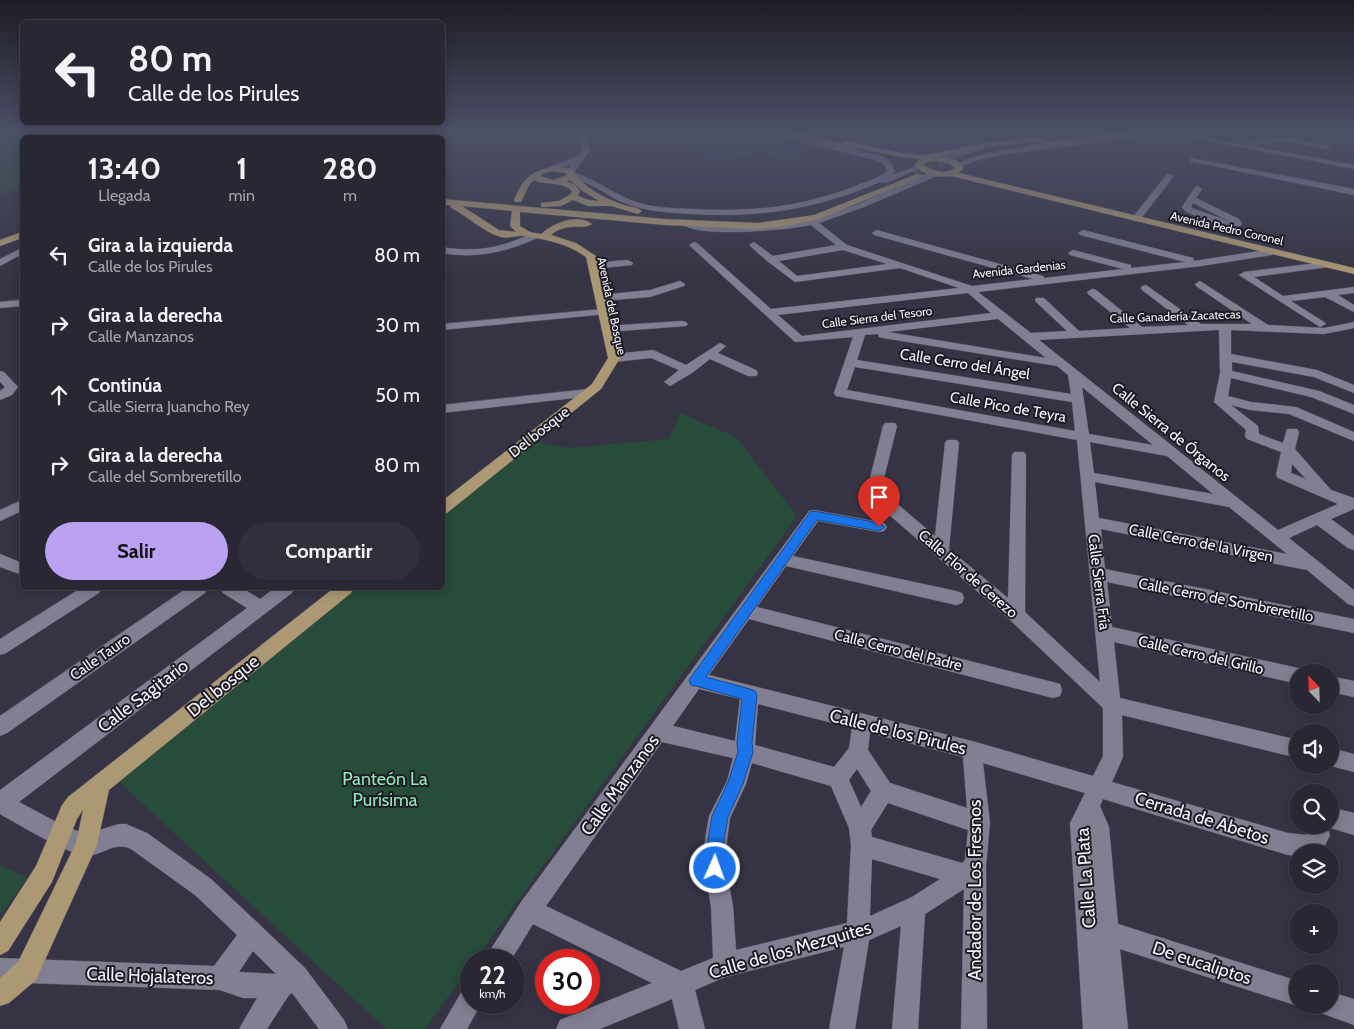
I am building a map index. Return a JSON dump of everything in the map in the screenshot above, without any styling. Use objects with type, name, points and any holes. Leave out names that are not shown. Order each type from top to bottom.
[{"type":"main road","points":[[518,200],[528,181]]},
{"type":"main road","points":[[540,205],[561,203],[573,197],[576,192],[574,188],[548,181]]},
{"type":"main road","points":[[524,190],[560,181]]},
{"type":"main road","points":[[577,181],[579,184],[615,201],[623,209],[657,214],[668,218]]},
{"type":"main road","points":[[445,201],[668,218],[740,226],[787,223],[830,212],[898,181]]},
{"type":"main road","name":"Avenida Pedro Coronel","points":[[978,181],[1193,229],[1353,269]]},
{"type":"main road","name":"Avenida Pedro Coronel","points":[[994,181],[1272,252],[1353,269]]},
{"type":"main road","points":[[573,197],[588,203],[615,201]]},
{"type":"main road","points":[[445,201],[540,205],[657,214]]},
{"type":"main road","points":[[445,201],[464,210],[497,234],[510,236],[540,233],[574,222],[736,233],[767,231],[793,226]]},
{"type":"main road","points":[[516,212],[515,226],[540,233]]},
{"type":"main road","points":[[0,236],[20,229]]},
{"type":"main road","name":"Avenida del Bosque","points":[[540,233],[578,247],[591,256],[614,358],[597,386],[588,393]]},
{"type":"main road","points":[[0,243],[20,236]]},
{"type":"main road","name":"Del bosque","points":[[445,507],[588,393]]},
{"type":"main road","name":"Del bosque","points":[[0,943],[44,874],[69,812],[75,804],[342,590]]},
{"type":"main road","points":[[0,994],[27,971],[86,846],[100,784]]},
{"type":"street","points":[[615,201],[671,210],[741,214],[772,212],[798,208],[826,200],[874,181]]},
{"type":"street","points":[[668,218],[784,216],[815,207],[881,181]]},
{"type":"street","points":[[668,218],[736,229],[793,226],[834,216],[901,181]]},
{"type":"street","points":[[1137,218],[1166,181]]},
{"type":"street","points":[[1298,181],[1354,192]]},
{"type":"street","points":[[1340,189],[1343,181]]},
{"type":"street","points":[[1191,200],[1236,221],[1237,224],[1227,224],[1204,217],[1186,207],[1198,189]]},
{"type":"street","points":[[1193,229],[1204,217]]},
{"type":"street","points":[[813,222],[844,248],[971,288]]},
{"type":"street","points":[[445,251],[456,253],[506,248],[540,233]]},
{"type":"street","points":[[877,233],[1046,280]]},
{"type":"street","points":[[1083,233],[1201,263]]},
{"type":"street","name":"Calle Sierra del Tesoro","points":[[694,245],[799,340],[1000,315]]},
{"type":"street","points":[[754,246],[795,279],[904,266]]},
{"type":"street","points":[[770,259],[844,248]]},
{"type":"street","points":[[0,263],[20,251]]},
{"type":"street","name":"Avenida Gardenias","points":[[768,313],[971,288],[1201,263],[1272,252]]},
{"type":"street","points":[[1073,253],[1136,270]]},
{"type":"street","points":[[0,263],[17,261]]},
{"type":"street","points":[[0,273],[17,261]]},
{"type":"street","points":[[593,266],[628,264]]},
{"type":"street","points":[[1320,324],[1244,276],[1325,264]]},
{"type":"street","points":[[600,298],[650,295],[660,293],[680,284]]},
{"type":"street","points":[[1200,284],[1267,329]]},
{"type":"street","name":"Calle Sierra de Órganos","points":[[971,288],[972,292],[1026,337],[1354,600]]},
{"type":"street","points":[[1146,288],[1198,327]]},
{"type":"street","points":[[1281,300],[1354,290]]},
{"type":"street","points":[[1092,292],[1139,330]]},
{"type":"street","points":[[1328,294],[1354,309]]},
{"type":"street","points":[[1040,300],[1076,334]]},
{"type":"street","points":[[0,314],[4,304],[20,303]]},
{"type":"street","points":[[445,316],[495,312],[498,313],[500,321]]},
{"type":"street","points":[[445,327],[603,312]]},
{"type":"street","points":[[607,329],[682,324]]},
{"type":"street","name":"Calle Ganadería Zacatecas","points":[[1026,337],[1225,326],[1324,331],[1354,325]]},
{"type":"street","points":[[1225,326],[1226,373],[1220,402],[1253,429],[1252,436],[1288,450],[1326,493]]},
{"type":"street","points":[[849,362],[863,332],[1060,363]]},
{"type":"street","points":[[670,382],[720,346]]},
{"type":"street","points":[[614,358],[653,354],[688,370]]},
{"type":"street","points":[[710,354],[752,373]]},
{"type":"street","points":[[1226,357],[1329,378],[1354,389]]},
{"type":"street","name":"Calle Pico de Teyra","points":[[849,362],[840,393],[1170,452]]},
{"type":"street","name":"Calle Cerro del Ángel","points":[[849,362],[1076,399]]},
{"type":"street","points":[[1226,373],[1288,387],[1326,398],[1354,410]]},
{"type":"street","points":[[0,375],[12,387],[8,392],[0,396]]},
{"type":"street","name":"Calle Sierra Fría","points":[[1074,375],[1083,437],[1113,716],[1113,757],[1092,810]]},
{"type":"street","points":[[1326,398],[1329,378]]},
{"type":"street","points":[[445,409],[588,393]]},
{"type":"street","points":[[1221,398],[1250,406],[1291,410],[1354,437]]},
{"type":"street","name":"Calle Flor de Cerezo","points":[[890,426],[874,490],[876,495],[1016,615],[1111,704]]},
{"type":"street","points":[[1292,432],[1283,475],[1353,503]]},
{"type":"street","points":[[941,549],[952,443]]},
{"type":"street","points":[[1016,615],[1019,455]]},
{"type":"street","points":[[1086,476],[1234,503]]},
{"type":"street","points":[[1276,537],[1353,503]]},
{"type":"street","points":[[0,516],[20,506]]},
{"type":"street","name":"Calle Manzanos","points":[[504,949],[529,910],[814,515],[879,527]]},
{"type":"street","points":[[1318,518],[1354,544]]},
{"type":"street","name":"Calle Cerro de la Virgen","points":[[1091,522],[1311,565]]},
{"type":"street","points":[[782,558],[956,598]]},
{"type":"street","points":[[0,560],[20,568]]},
{"type":"street","name":"Calle Cerro de Sombreretillo","points":[[1098,574],[1354,626]]},
{"type":"street","points":[[0,648],[83,590]]},
{"type":"street","name":"Calle Tauro","points":[[0,727],[196,590]]},
{"type":"street","points":[[232,590],[260,607]]},
{"type":"street","name":"Calle Sagitario","points":[[0,803],[283,590]]},
{"type":"street","name":"Calle Cerro del Padre","points":[[744,611],[1053,690]]},
{"type":"street","name":"Calle Cerro del Grillo","points":[[1105,633],[1289,674]]},
{"type":"street","name":"Calle de los Pirules","points":[[696,680],[972,750],[1092,810]]},
{"type":"street","points":[[1339,686],[1354,689]]},
{"type":"street","points":[[725,965],[722,906],[715,868],[716,840],[720,816],[736,784],[745,752],[744,742],[750,695]]},
{"type":"street","points":[[1111,704],[1289,747]]},
{"type":"street","points":[[838,778],[858,752],[862,723]]},
{"type":"street","points":[[659,732],[745,752],[838,778]]},
{"type":"street","name":"Andador de Los Fresnos","points":[[972,750],[979,823],[970,871],[974,1029]]},
{"type":"street","points":[[858,752],[883,791],[979,823]]},
{"type":"street","points":[[1339,759],[1354,763]]},
{"type":"street","points":[[838,778],[861,836],[858,932],[842,1029]]},
{"type":"street","points":[[861,836],[883,791]]},
{"type":"street","points":[[0,803],[59,835],[86,846],[119,835],[126,835],[139,841],[203,887],[252,933],[288,981],[335,1029]]},
{"type":"street","name":"Cerrada de Abetos","points":[[1092,810],[1313,847],[1319,834]]},
{"type":"street","name":"Calle La Plata","points":[[1092,810],[1098,929],[1096,1029]]},
{"type":"street","points":[[1339,820],[1354,824]]},
{"type":"street","points":[[861,836],[970,871]]},
{"type":"street","name":"Calle de los Mezquites","points":[[569,1029],[725,965],[858,932],[914,909],[970,871]]},
{"type":"street","points":[[905,1029],[914,909]]},
{"type":"street","points":[[529,910],[681,984],[692,1029]]},
{"type":"street","name":"Calle La Plata","points":[[1098,929],[1115,1029]]},
{"type":"street","name":"De eucaliptos","points":[[1098,929],[1289,991]]},
{"type":"street","points":[[220,978],[252,933]]},
{"type":"street","name":"Calle Hojalateros","points":[[0,970],[220,978],[243,986],[288,981]]},
{"type":"street","points":[[252,1029],[288,981]]},
{"type":"street","points":[[453,1029],[462,1014]]},
{"type":"green space","points":[[0,181],[20,181],[20,186],[0,196]]},
{"type":"green space","name":"Panteón La Purísima","points":[[680,413],[736,437],[797,516],[483,949],[460,949],[460,980],[425,1029],[386,1029],[119,782],[354,590],[445,590],[445,514],[532,442],[569,448],[669,439]]},
{"type":"green space","points":[[0,865],[27,878],[0,915]]},
{"type":"route","points":[[715,868],[716,840],[720,816],[736,784],[745,752],[744,742],[750,695],[696,680],[814,515],[879,527]]}]
